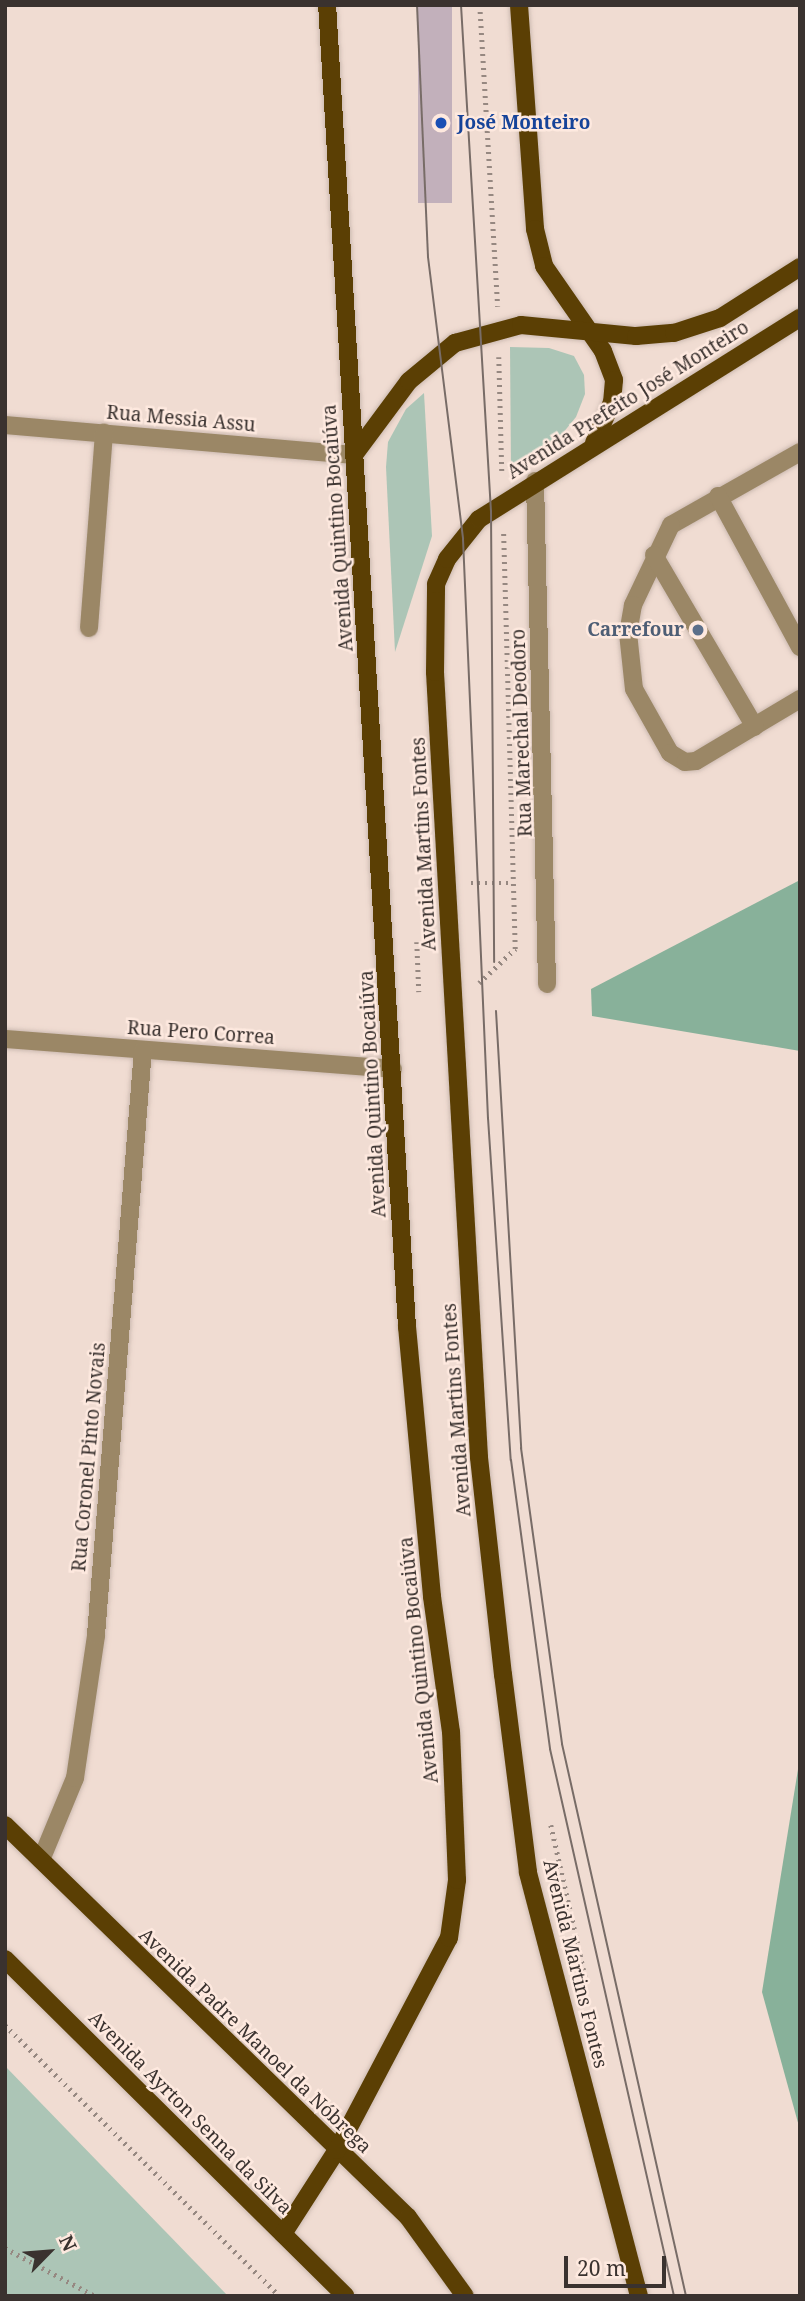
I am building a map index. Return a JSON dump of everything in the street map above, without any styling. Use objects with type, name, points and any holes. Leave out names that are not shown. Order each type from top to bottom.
[{"type":"main road","name":"Avenida Quintino Bocaiúva","points":[[283,2234],[337,2150],[449,1938],[457,1880],[451,1732],[432,1596],[407,1327],[327,5]]},
{"type":"main road","points":[[519,5],[535,229],[544,266],[584,330],[603,351],[614,380],[612,402],[594,443]]},
{"type":"main road","name":"Avenida Prefeito José Monteiro","points":[[354,455],[409,381],[455,343],[499,328],[542,325],[635,336],[674,333],[720,318],[800,267]]},
{"type":"main road","name":"Avenida Prefeito José Monteiro","points":[[480,519],[594,443],[800,318]]},
{"type":"main road","name":"Avenida Martins Fontes","points":[[480,519],[447,559],[436,584],[434,619],[479,1457],[528,1872],[639,2296]]},
{"type":"main road","name":"Avenida Padre Manoel da Nóbrega","points":[[5,1825],[408,2217],[466,2296]]},
{"type":"main road","name":"Avenida Ayrton Senna da Silva","points":[[5,1959],[345,2296]]},
{"type":"street","name":"Rua Messia Assu","points":[[5,425],[354,455]]},
{"type":"street","points":[[89,628],[104,433]]},
{"type":"street","points":[[799,453],[718,496],[671,525],[654,555],[633,605],[628,633],[629,664],[643,709],[670,754],[685,762],[696,761],[800,699]]},
{"type":"street","name":"Rua Marechal Deodoro","points":[[535,481],[547,984]]},
{"type":"street","points":[[718,496],[800,647]]},
{"type":"street","points":[[654,555],[755,727]]},
{"type":"street","name":"Rua Pero Correa","points":[[5,1039],[393,1069]]},
{"type":"street","name":"Rua Coronel Pinto Novais","points":[[41,1860],[75,1778],[96,1635],[143,1050]]},
{"type":"path","points":[[475,987],[515,949],[499,328],[480,5]]},
{"type":"path","points":[[463,883],[512,883]]},
{"type":"path","points":[[417,942],[419,992]]},
{"type":"path","points":[[550,1820],[587,1983]]},
{"type":"path","points":[[5,2025],[280,2296]]},
{"type":"path","points":[[5,2248],[95,2296]]},
{"type":"green space","points":[[510,347],[549,348],[574,356],[584,375],[585,394],[576,417],[558,439],[511,472]]},
{"type":"green space","points":[[424,393],[432,536],[395,652],[386,467],[388,442],[406,409]]},
{"type":"green space","points":[[800,880],[800,1051],[592,1016],[591,989]]},
{"type":"green space","points":[[800,1757],[800,2130],[762,1992]]},
{"type":"green space","points":[[5,2066],[228,2296],[5,2296]]},
{"type":"building","name":"José Monteiro","points":[[418,5],[452,5],[452,203],[418,203]]},
{"type":"tram line","points":[[417,5],[428,257],[463,539],[488,1118],[511,1460],[550,1749],[674,2296]]},
{"type":"tram line","points":[[461,5],[491,511],[494,962]]},
{"type":"tram line","points":[[496,1011],[521,1448],[562,1744],[686,2296]]},
{"type":"place","name":"José Monteiro","points":[[441,123]]},
{"type":"place","name":"Carrefour","points":[[698,630]]}]
